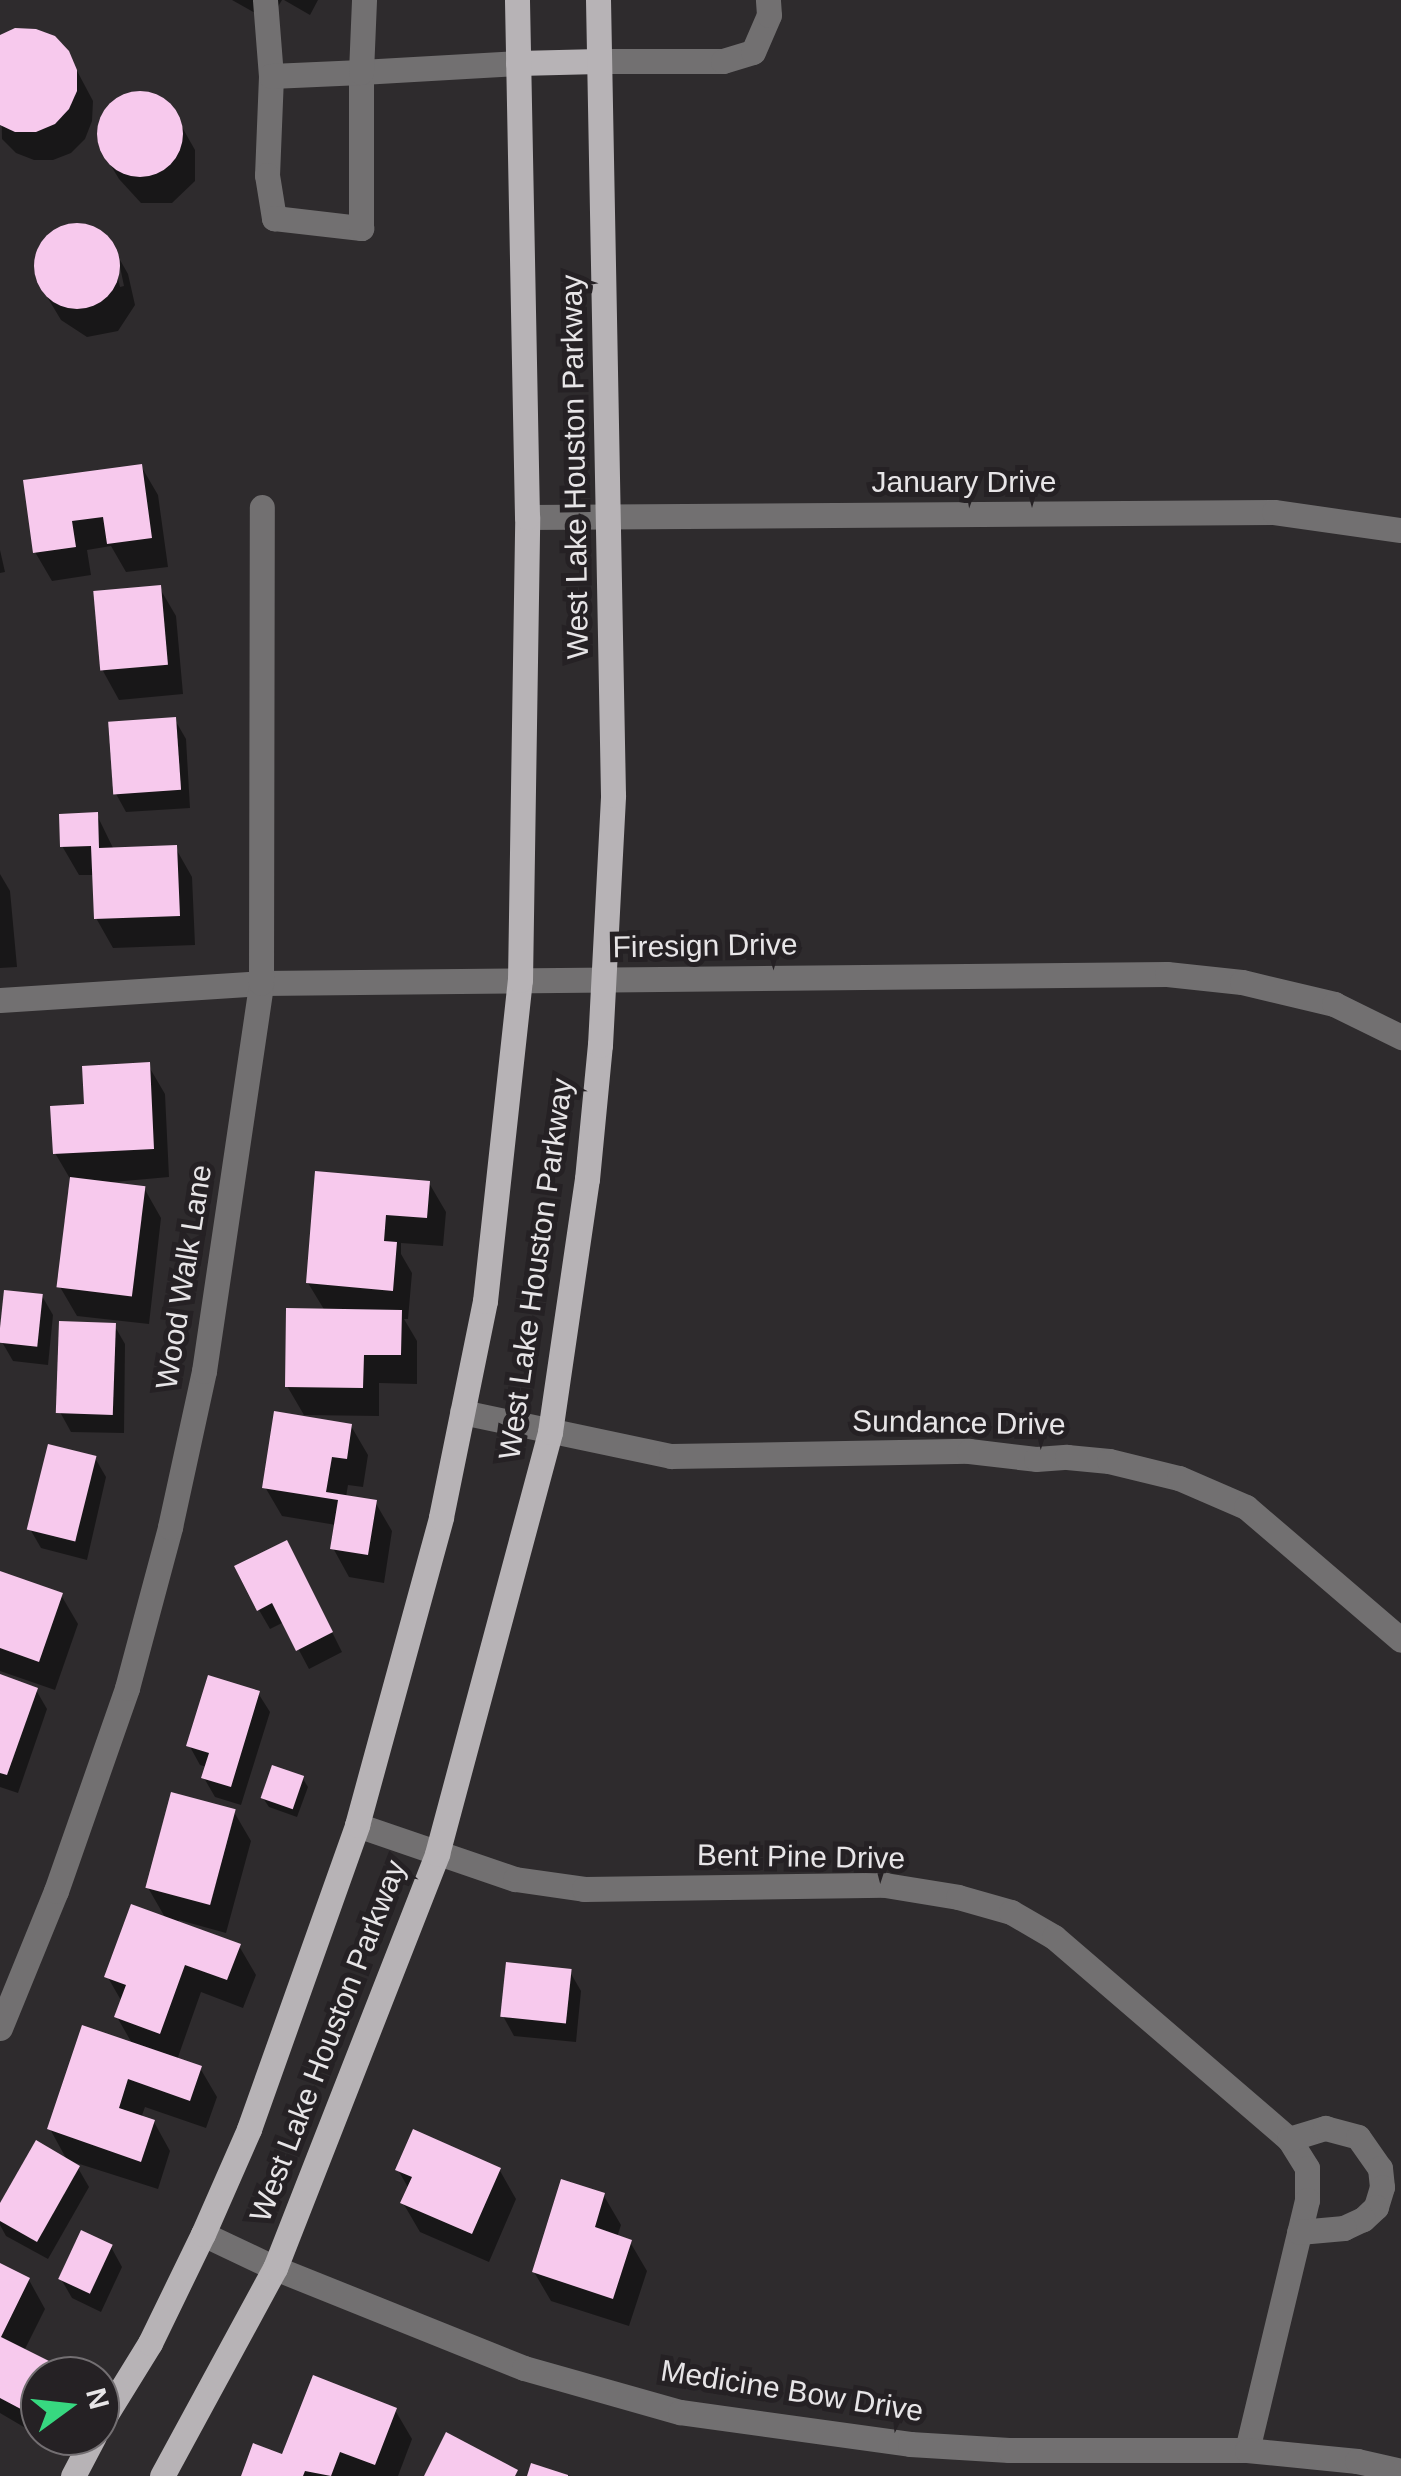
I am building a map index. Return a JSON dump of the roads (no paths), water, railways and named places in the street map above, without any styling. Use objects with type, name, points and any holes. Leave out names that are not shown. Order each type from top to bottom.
[{"type":"main road","name":"West Lake Houston Parkway","points":[[120,2392],[150,2343],[204,2234],[248,2129],[357,1825],[441,1517],[485,1301],[520,980],[527,517],[517,0]]},
{"type":"main road","name":"West Lake Houston Parkway","points":[[162,2476],[274,2268],[436,1854],[550,1432],[587,1179],[606,980],[613,795],[598,0]]},
{"type":"main road","points":[[518,63],[599,60]]},
{"type":"street","points":[[265,0],[272,76],[267,175],[274,218],[361,228],[364,0]]},
{"type":"street","points":[[599,60],[723,61],[753,52],[769,15],[768,0]]},
{"type":"street","points":[[272,76],[518,63]]},
{"type":"street","name":"Wood Walk Lane","points":[[0,2028],[56,1892],[121,1706],[170,1527],[204,1370],[261,982],[262,506]]},
{"type":"street","name":"January Drive","points":[[527,517],[1274,512],[1401,530]]},
{"type":"street","name":"Firesign Drive","points":[[0,1000],[261,982],[1167,974],[1242,982],[1334,1004],[1401,1037]]},
{"type":"street","name":"Sundance Drive","points":[[462,1412],[671,1456],[970,1451],[1109,1461],[1179,1478],[1246,1507],[1401,1640]]},
{"type":"street","name":"Bent Pine Drive","points":[[357,1825],[515,1879],[584,1889],[884,1885],[958,1897],[1011,1912],[1054,1937],[1289,2139],[1306,2168],[1307,2200],[1247,2450]]},
{"type":"street","points":[[1289,2139],[1324,2128],[1343,2130],[1370,2149],[1380,2168],[1382,2186],[1376,2207],[1364,2218],[1344,2228],[1299,2232]]},
{"type":"street","name":"Medicine Bow Drive","points":[[204,2234],[274,2268],[524,2368],[680,2412],[910,2444],[1009,2450],[1247,2450],[1358,2461],[1401,2470]]}]
